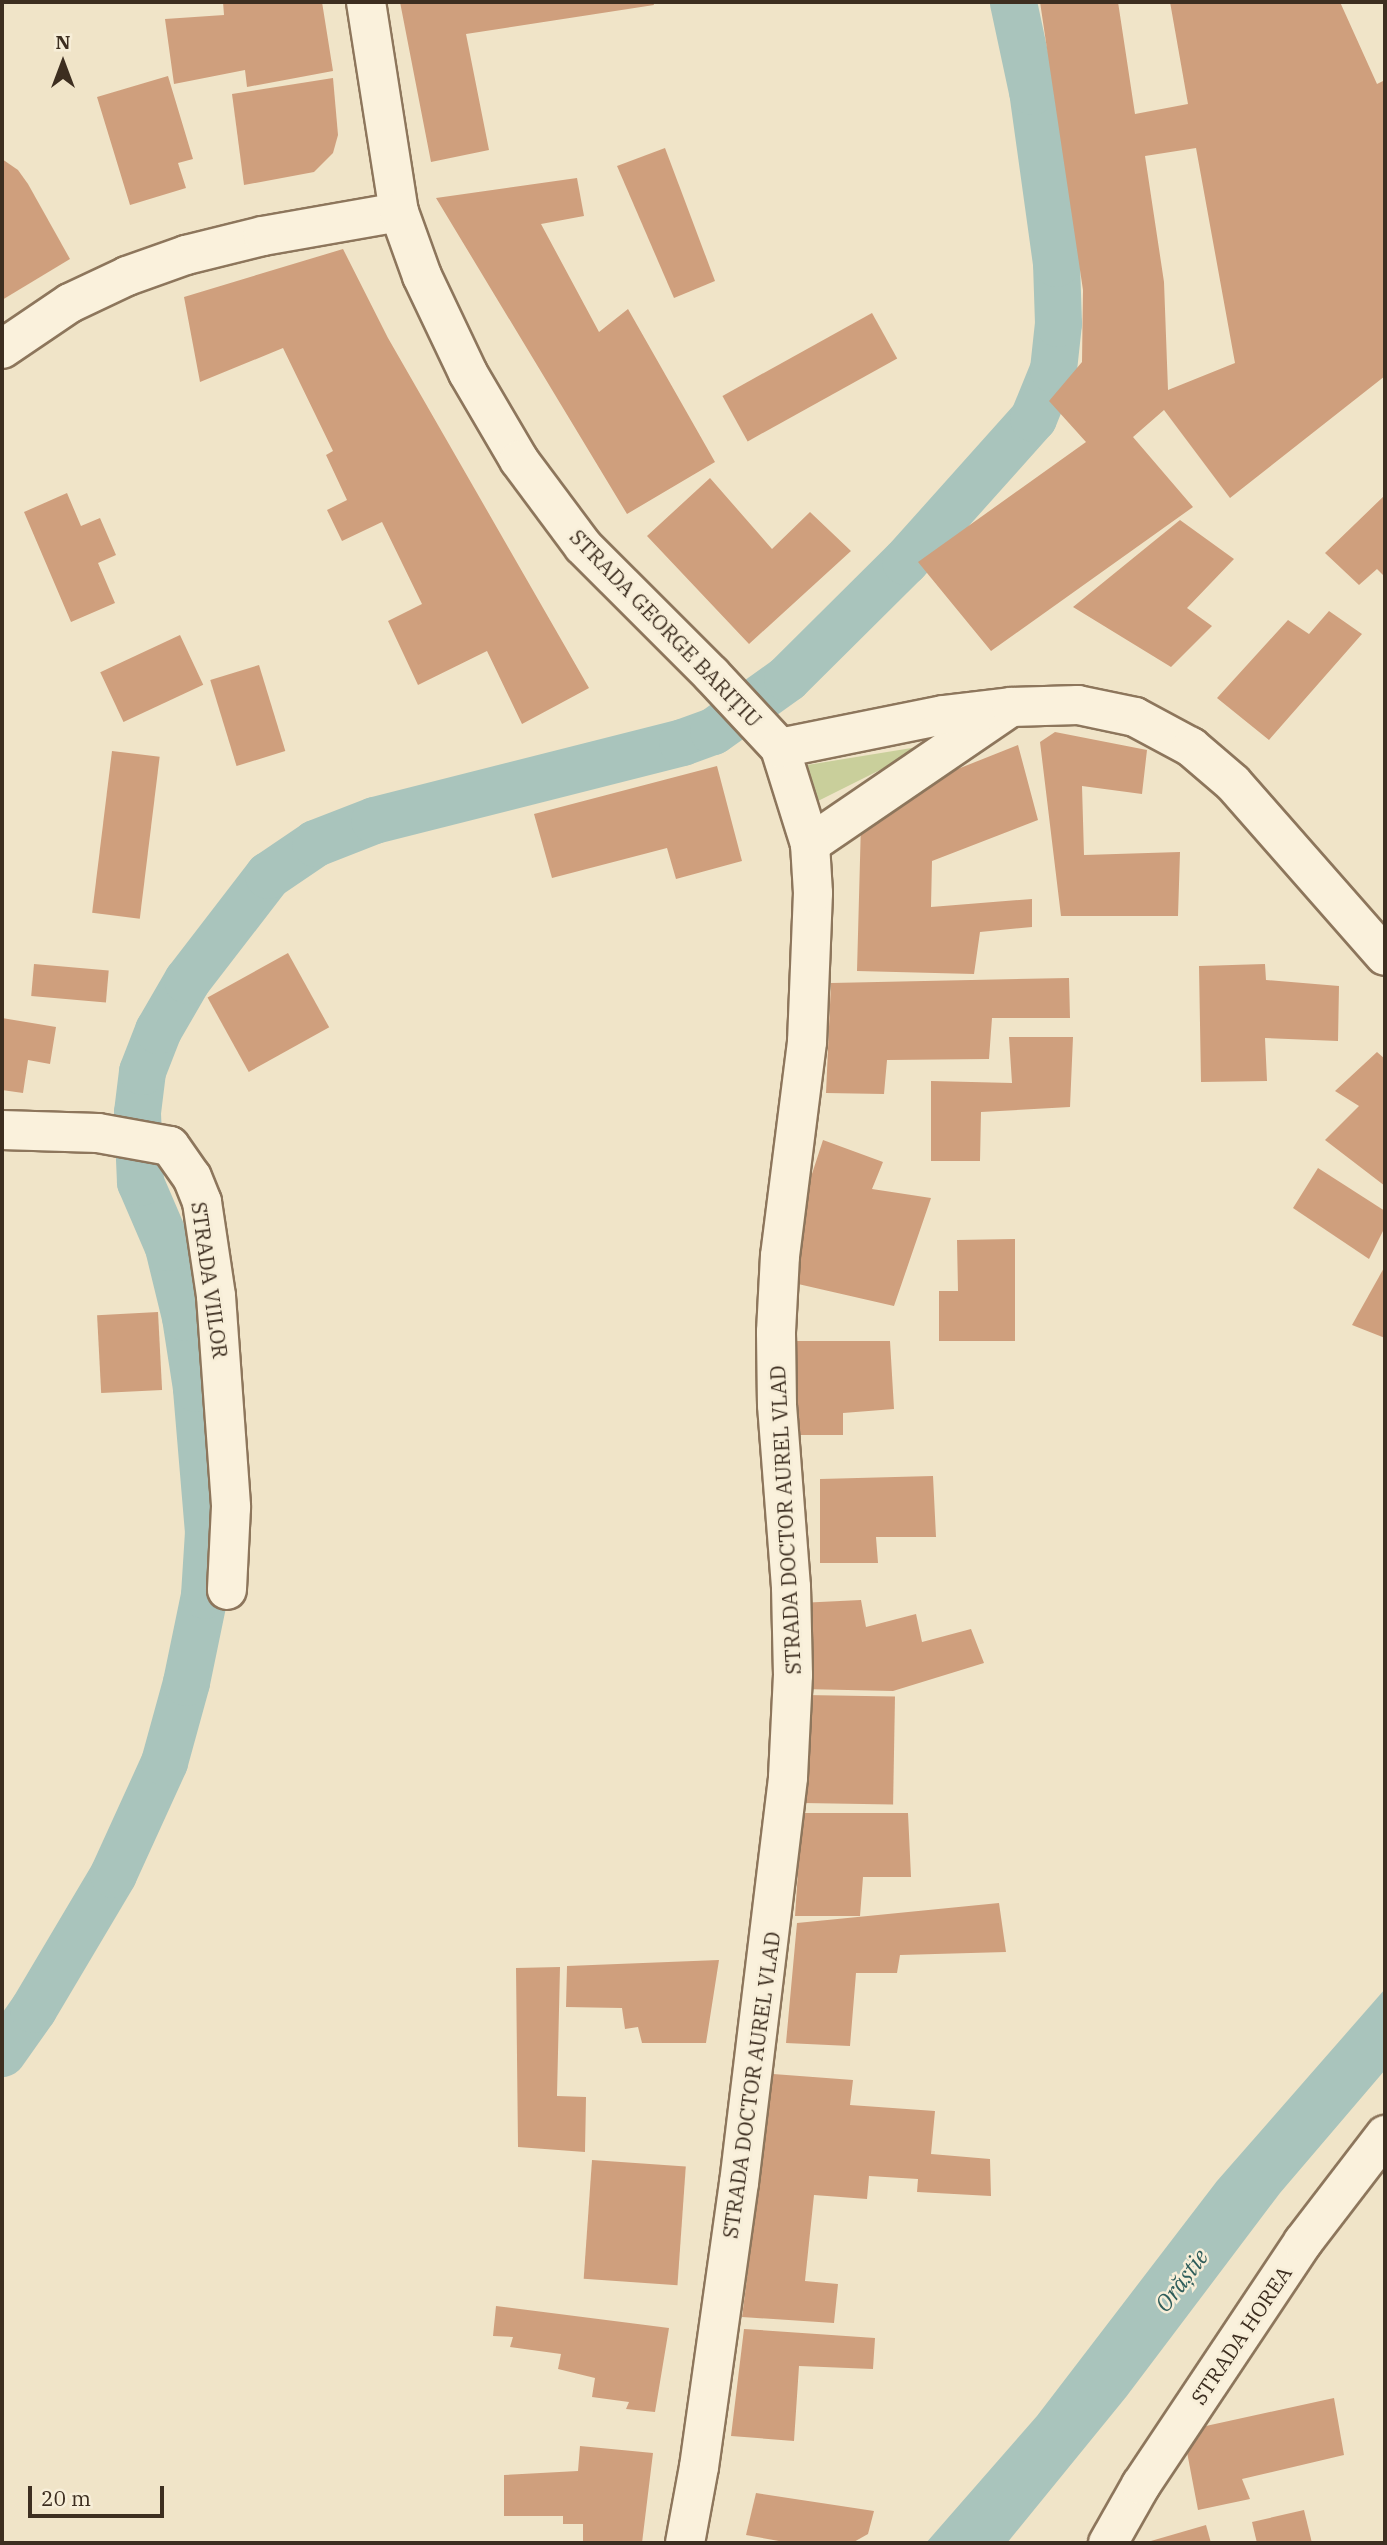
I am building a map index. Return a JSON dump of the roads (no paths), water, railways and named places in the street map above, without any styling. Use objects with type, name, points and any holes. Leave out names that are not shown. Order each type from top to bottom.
[{"type":"street","name":"STRADA GEORGE BARIȚIU","points":[[366,2],[399,212],[422,276],[468,373],[519,460],[583,546],[712,674],[768,735]]},
{"type":"street","points":[[2,349],[70,303],[128,276],[186,255],[263,236],[399,212]]},
{"type":"street","points":[[768,735],[1012,707],[1078,705],[1135,717],[1191,747],[1233,783],[1385,956]]},
{"type":"street","points":[[810,844],[1012,707]]},
{"type":"street","name":"STRADA DOCTOR AUREL VLAD","points":[[685,2543],[699,2467],[739,2183],[788,1777],[793,1675],[792,1587],[777,1405],[776,1332],[780,1256],[807,1042],[813,892],[810,844],[768,735]]},
{"type":"street","name":"STRADA VIILOR","points":[[2,1130],[98,1133],[170,1146],[192,1177],[202,1202],[216,1296],[231,1507],[227,1590]]},
{"type":"street","name":"STRADA HOREA","points":[[1108,2543],[1141,2484],[1303,2242],[1385,2135]]},
{"type":"water","name":"Orăștie","points":[[1385,1989],[1385,2070],[1280,2193],[1126,2397],[1007,2543],[926,2543],[1037,2416],[1217,2181]]},
{"type":"waterway","points":[[2,2053],[33,2009],[113,1874],[164,1762],[186,1682],[204,1595],[208,1532],[196,1388],[185,1317],[168,1247],[140,1182],[137,1112],[142,1071],[158,1030],[187,980],[268,875],[315,843],[374,820],[682,742],[713,731],[787,678],[905,561],[1033,418],[1053,369],[1058,323],[1056,263],[1032,91],[1013,2]]}]
